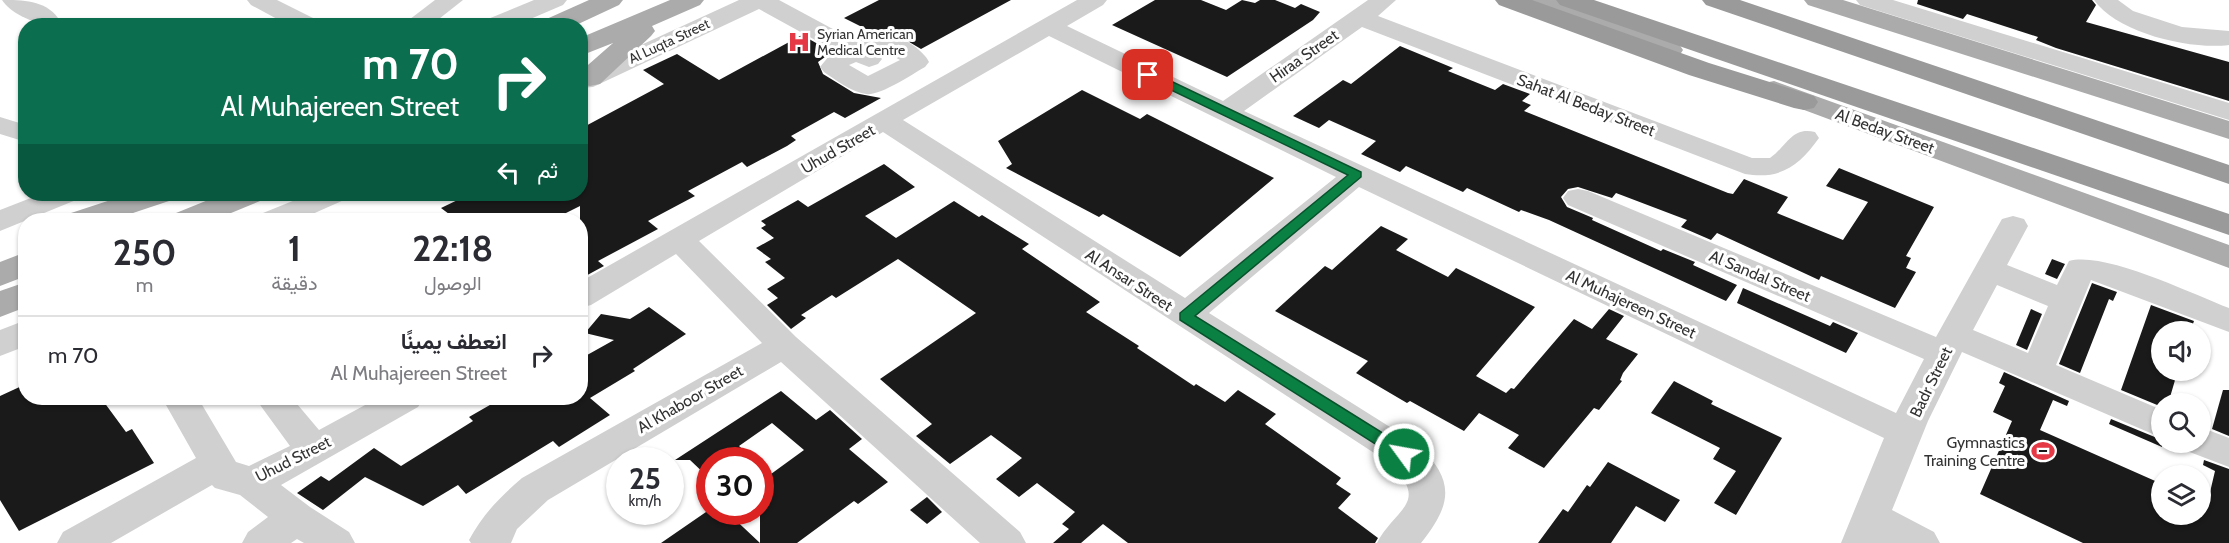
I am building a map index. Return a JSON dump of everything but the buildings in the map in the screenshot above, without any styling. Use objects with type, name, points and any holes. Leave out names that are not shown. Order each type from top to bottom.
[{"type":"highway","points":[[1508,0],[1688,65],[1838,113]]},
{"type":"highway","points":[[1569,0],[2229,225]]},
{"type":"highway","points":[[1639,0],[2229,207]]},
{"type":"highway","points":[[1715,0],[2229,175]]},
{"type":"highway","points":[[1875,56],[1915,61],[1989,78],[2229,153]]},
{"type":"main road","points":[[569,18],[610,0]]},
{"type":"main road","name":"Al Luqta Street","points":[[588,44],[661,6],[691,0]]},
{"type":"main road","name":"Al Beday Street","points":[[1543,0],[1838,113],[2229,257]]},
{"type":"main road","points":[[1817,0],[2229,130]]},
{"type":"main road","points":[[588,77],[661,6]]},
{"type":"main road","points":[[2115,94],[2187,99]]},
{"type":"main road","points":[[102,213],[138,201]]},
{"type":"main road","points":[[135,213],[163,201]]},
{"type":"main road","points":[[204,213],[232,201]]},
{"type":"main road","points":[[0,252],[18,245]]},
{"type":"main road","points":[[0,274],[18,266]]},
{"type":"main road","points":[[0,305],[18,297]]},
{"type":"street","points":[[14,0],[46,18]]},
{"type":"street","points":[[259,0],[294,18]]},
{"type":"street","points":[[425,18],[451,0]]},
{"type":"street","points":[[511,18],[555,0]]},
{"type":"street","points":[[760,0],[855,52]]},
{"type":"street","name":"Al Luqta Street","points":[[588,79],[760,0]]},
{"type":"street","name":"Uhud Street","points":[[588,292],[885,122],[930,93],[1095,0]]},
{"type":"street","name":"Hiraa Street","points":[[1225,112],[1384,0]]},
{"type":"street","points":[[1868,0],[2229,112]]},
{"type":"street","points":[[2106,0],[2112,9],[2143,22],[2203,40],[2229,38]]},
{"type":"street","name":"Sahat Al Beday Street","points":[[1359,17],[1744,165],[1776,168],[1785,163],[1805,138]]},
{"type":"street","name":"Al Muhajereen Street","points":[[1049,27],[1356,175],[1906,433]]},
{"type":"street","points":[[882,40],[916,58],[916,62],[868,87],[834,69],[835,63],[855,52],[882,40]]},
{"type":"street","points":[[896,74],[930,93]]},
{"type":"street","name":"Al Ansar Street","points":[[885,122],[1404,454],[1417,465],[1426,478],[1430,492],[1427,506],[1396,543]]},
{"type":"street","points":[[0,125],[18,131]]},
{"type":"street","points":[[1185,316],[1356,175]]},
{"type":"street","name":"Al Sandal Street","points":[[1578,198],[1948,345],[2037,371],[2151,420]]},
{"type":"street","points":[[20,213],[49,201]]},
{"type":"street","points":[[290,213],[318,201]]},
{"type":"street","points":[[0,221],[18,214]]},
{"type":"street","name":"Badr Street","points":[[1865,530],[1879,488],[1948,345],[2013,226]]},
{"type":"street","points":[[680,240],[784,345],[1006,543]]},
{"type":"street","points":[[2037,371],[2078,271],[2092,268],[2229,321]]},
{"type":"street","points":[[1989,270],[2065,300]]},
{"type":"street","points":[[0,344],[18,336]]},
{"type":"street","name":"Al Khaboor Street","points":[[491,543],[489,540],[503,518],[535,489],[784,345]]},
{"type":"street","points":[[188,405],[234,473],[335,543]]},
{"type":"street","points":[[278,405],[314,450]]},
{"type":"street","name":"Uhud Street","points":[[77,543],[234,473],[314,450],[394,405]]},
{"type":"street","points":[[2211,446],[2229,453]]},
{"type":"street","points":[[262,543],[296,518]]},
{"type":"street","points":[[1865,530],[1920,543]]},
{"type":"place","name":"Syrian American Medical Centre","points":[[799,42]]},
{"type":"place","name":"Gymnastics Training Centre","points":[[2043,451]]},
{"type":"route","points":[[1148,75],[1356,175],[1185,316],[1404,454]]}]
